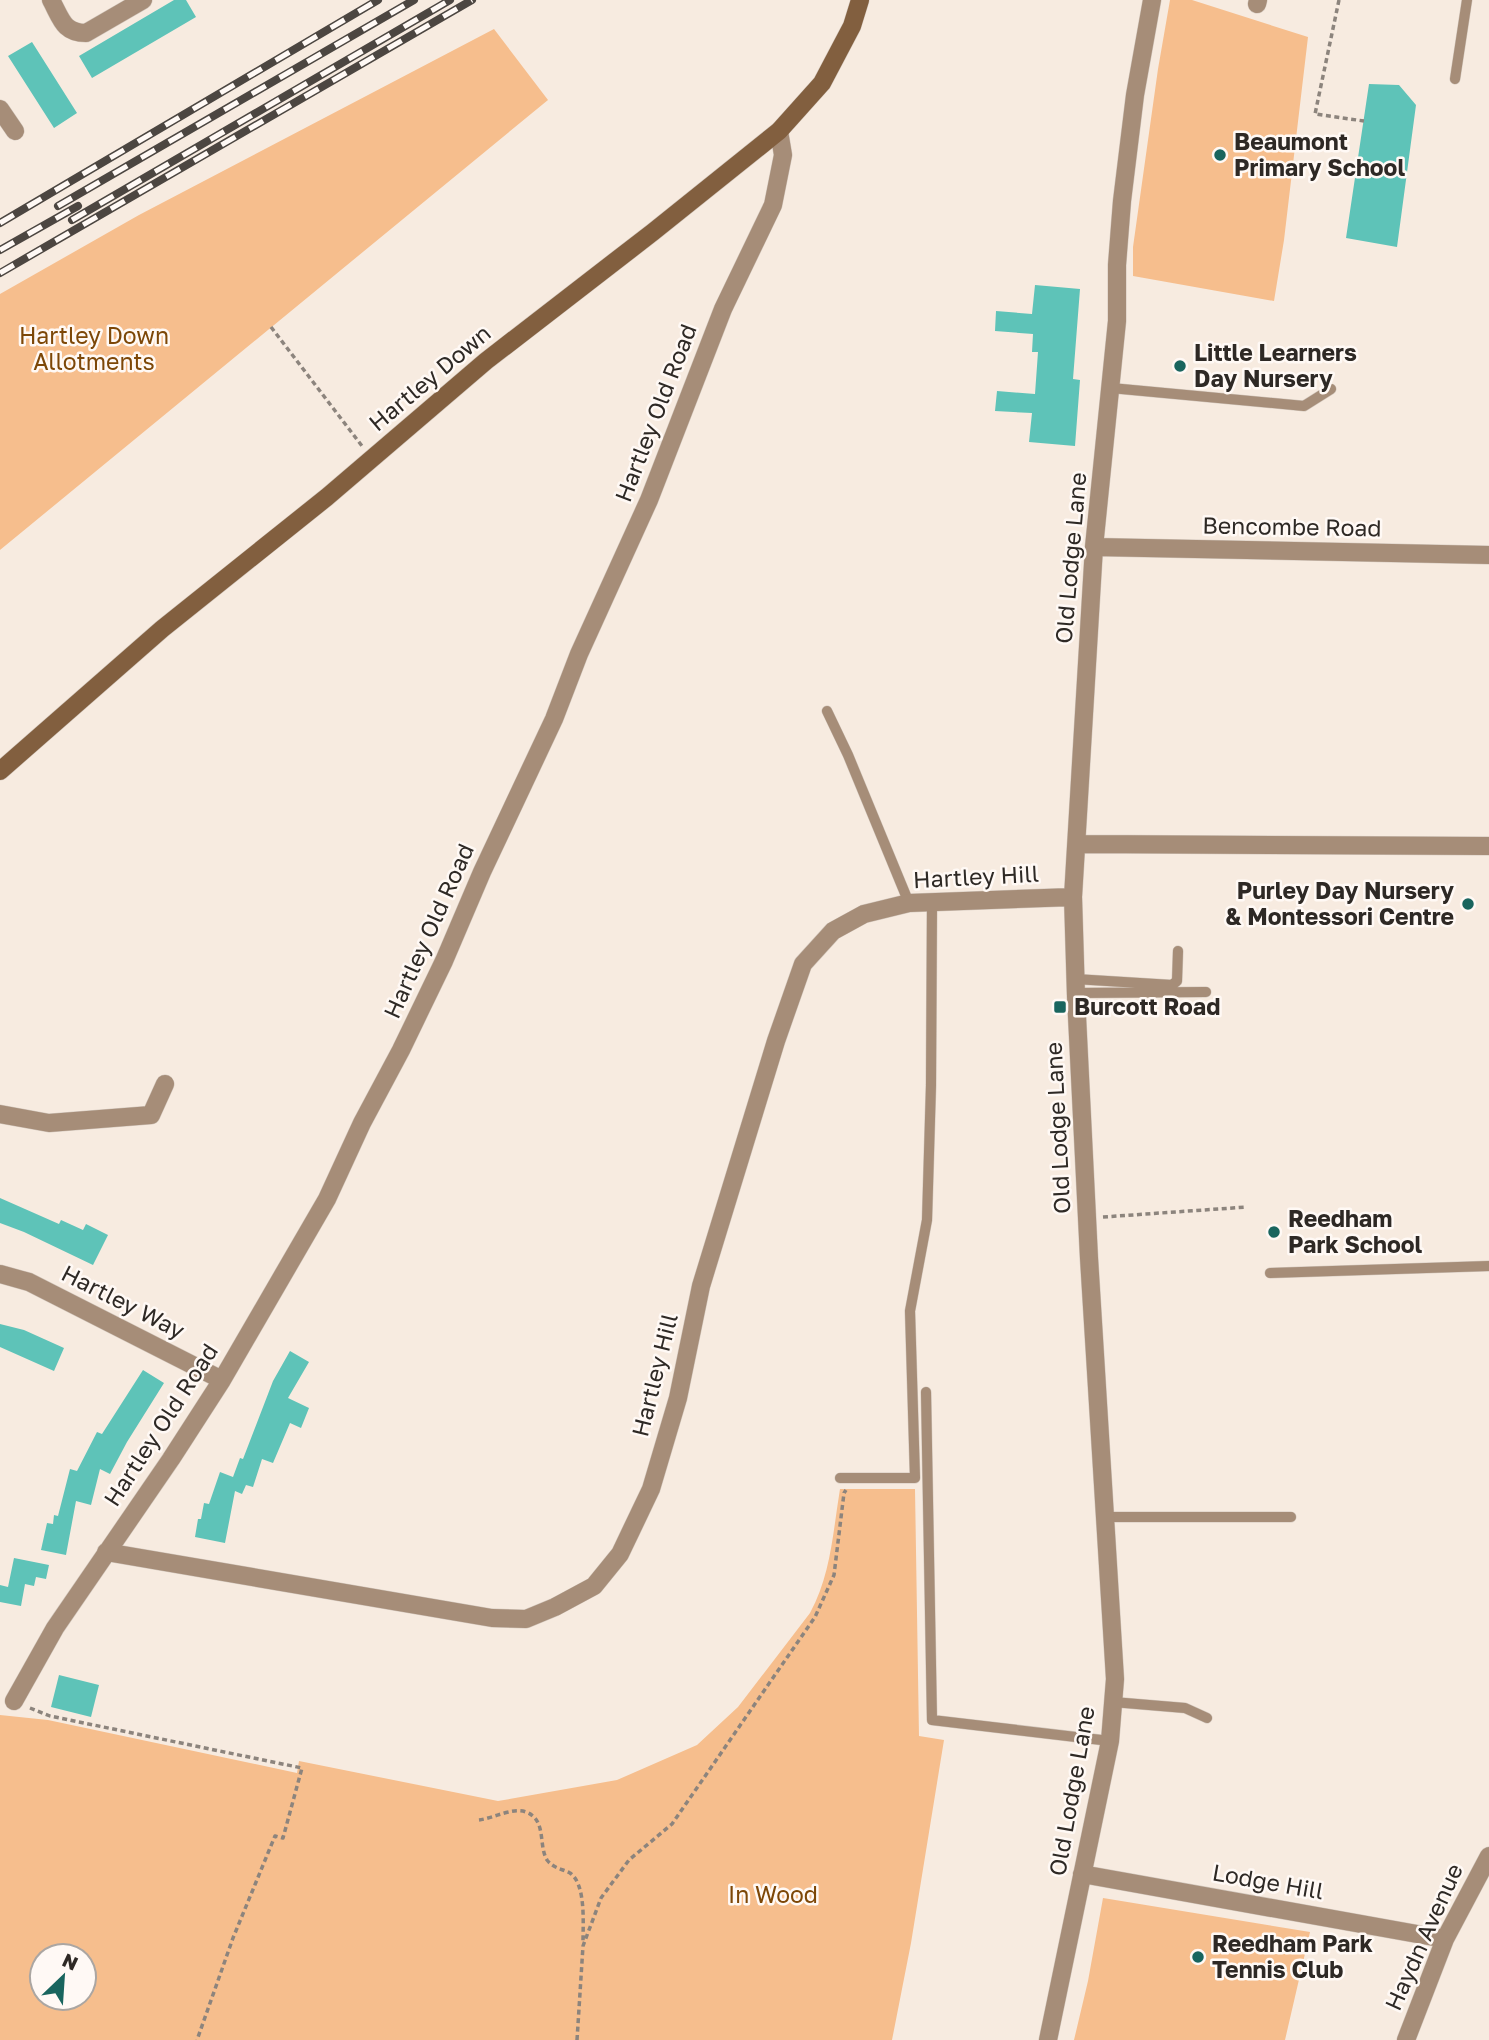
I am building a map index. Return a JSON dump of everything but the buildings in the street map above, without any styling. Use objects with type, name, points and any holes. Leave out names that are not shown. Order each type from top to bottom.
[{"type":"street","points":[[51,0],[67,29],[75,33],[86,33],[143,0]]},
{"type":"street","name":"Hartley Down","points":[[0,771],[162,629],[327,497],[486,361],[779,131],[822,83],[852,26],[860,0]]},
{"type":"street","name":"Old Lodge Lane","points":[[1048,2040],[1110,1741],[1115,1669],[1087,1219],[1073,897],[1094,547],[1118,307],[1117,265],[1122,201],[1135,95],[1152,0]]},
{"type":"street","points":[[0,109],[15,131]]},
{"type":"street","name":"Hartley Old Road","points":[[13,1701],[55,1628],[172,1459],[222,1380],[327,1199],[362,1123],[401,1050],[554,719],[579,654],[649,500],[723,309],[773,205],[783,155],[779,131]]},
{"type":"street","name":"Bencombe Road","points":[[1094,547],[1489,555]]},
{"type":"street","points":[[1078,844],[1489,846]]},
{"type":"street","name":"Hartley Hill","points":[[106,1552],[492,1618],[526,1619],[594,1586],[620,1554],[651,1489],[678,1398],[701,1286],[776,1041],[803,964],[833,930],[864,914],[909,903],[1073,897]]},
{"type":"street","points":[[0,1114],[49,1123],[150,1115],[165,1084]]},
{"type":"street","name":"Hartley Way","points":[[0,1274],[29,1282],[222,1380]]},
{"type":"street","name":"Haydn Avenue","points":[[1406,2040],[1446,1939],[1489,1856]]},
{"type":"street","name":"Lodge Hill","points":[[1082,1874],[1446,1939]]},
{"type":"lane","points":[[1455,79],[1467,0]]},
{"type":"lane","points":[[1111,388],[1304,406],[1331,389]]},
{"type":"lane","points":[[827,711],[909,903]]},
{"type":"lane","points":[[840,1478],[915,1478],[910,1311],[927,1220],[932,902]]},
{"type":"lane","points":[[1076,986],[1171,985],[1177,981],[1178,951]]},
{"type":"lane","points":[[1076,986],[1206,992]]},
{"type":"lane","points":[[1270,1273],[1489,1266]]},
{"type":"lane","points":[[926,1392],[932,1720],[1110,1741]]},
{"type":"lane","points":[[1105,1517],[1291,1517]]},
{"type":"lane","points":[[1113,1702],[1185,1708],[1207,1718]]},
{"type":"path","points":[[1339,0],[1315,114],[1364,121]]},
{"type":"path","points":[[271,327],[372,458]]},
{"type":"path","points":[[1087,1219],[1247,1207]]},
{"type":"path","points":[[583,1946],[601,1898],[629,1860],[672,1825],[815,1617],[834,1575],[844,1493],[848,1487]]},
{"type":"path","points":[[13,1701],[50,1716],[302,1768],[283,1839],[275,1836],[233,1938],[197,2040]]},
{"type":"path","points":[[480,1820],[495,1818],[514,1810],[534,1816],[540,1828],[546,1858],[553,1866],[574,1876],[578,1884],[583,1907],[583,1946],[577,2040]]},
{"type":"green space","points":[[1170,0],[1192,0],[1308,37],[1284,240],[1274,301],[1133,276],[1133,247]]},
{"type":"green space","name":"Hartley Down Allotments","points":[[494,29],[548,100],[0,550],[0,294],[139,215]]},
{"type":"green space","name":"In Wood","points":[[840,1489],[915,1489],[919,1736],[944,1740],[911,1943],[892,2040],[0,2040],[0,1715],[48,1720],[297,1773],[299,1761],[498,1801],[617,1780],[697,1745],[738,1707],[810,1613],[823,1584]]},
{"type":"green space","name":"Reedham Park Tennis Club","points":[[1103,1898],[1310,1932],[1285,2040],[1074,2040]]},
{"type":"railway","points":[[0,223],[378,0]]},
{"type":"railway","points":[[58,206],[414,0]]},
{"type":"railway","points":[[72,220],[450,0]]},
{"type":"railway","points":[[0,273],[472,0]]},
{"type":"railway","points":[[0,250],[78,206]]},
{"type":"place","name":"Beaumont Primary School","points":[[1220,155]]},
{"type":"place","name":"Little Learners Day Nursery","points":[[1180,366]]},
{"type":"place","name":"Purley Day Nursery & Montessori Centre","points":[[1468,904]]},
{"type":"place","name":"Burcott Road","points":[[1060,1007]]},
{"type":"place","name":"Reedham Park School","points":[[1274,1232]]},
{"type":"place","name":"Reedham Park Tennis Club","points":[[1198,1957]]}]
